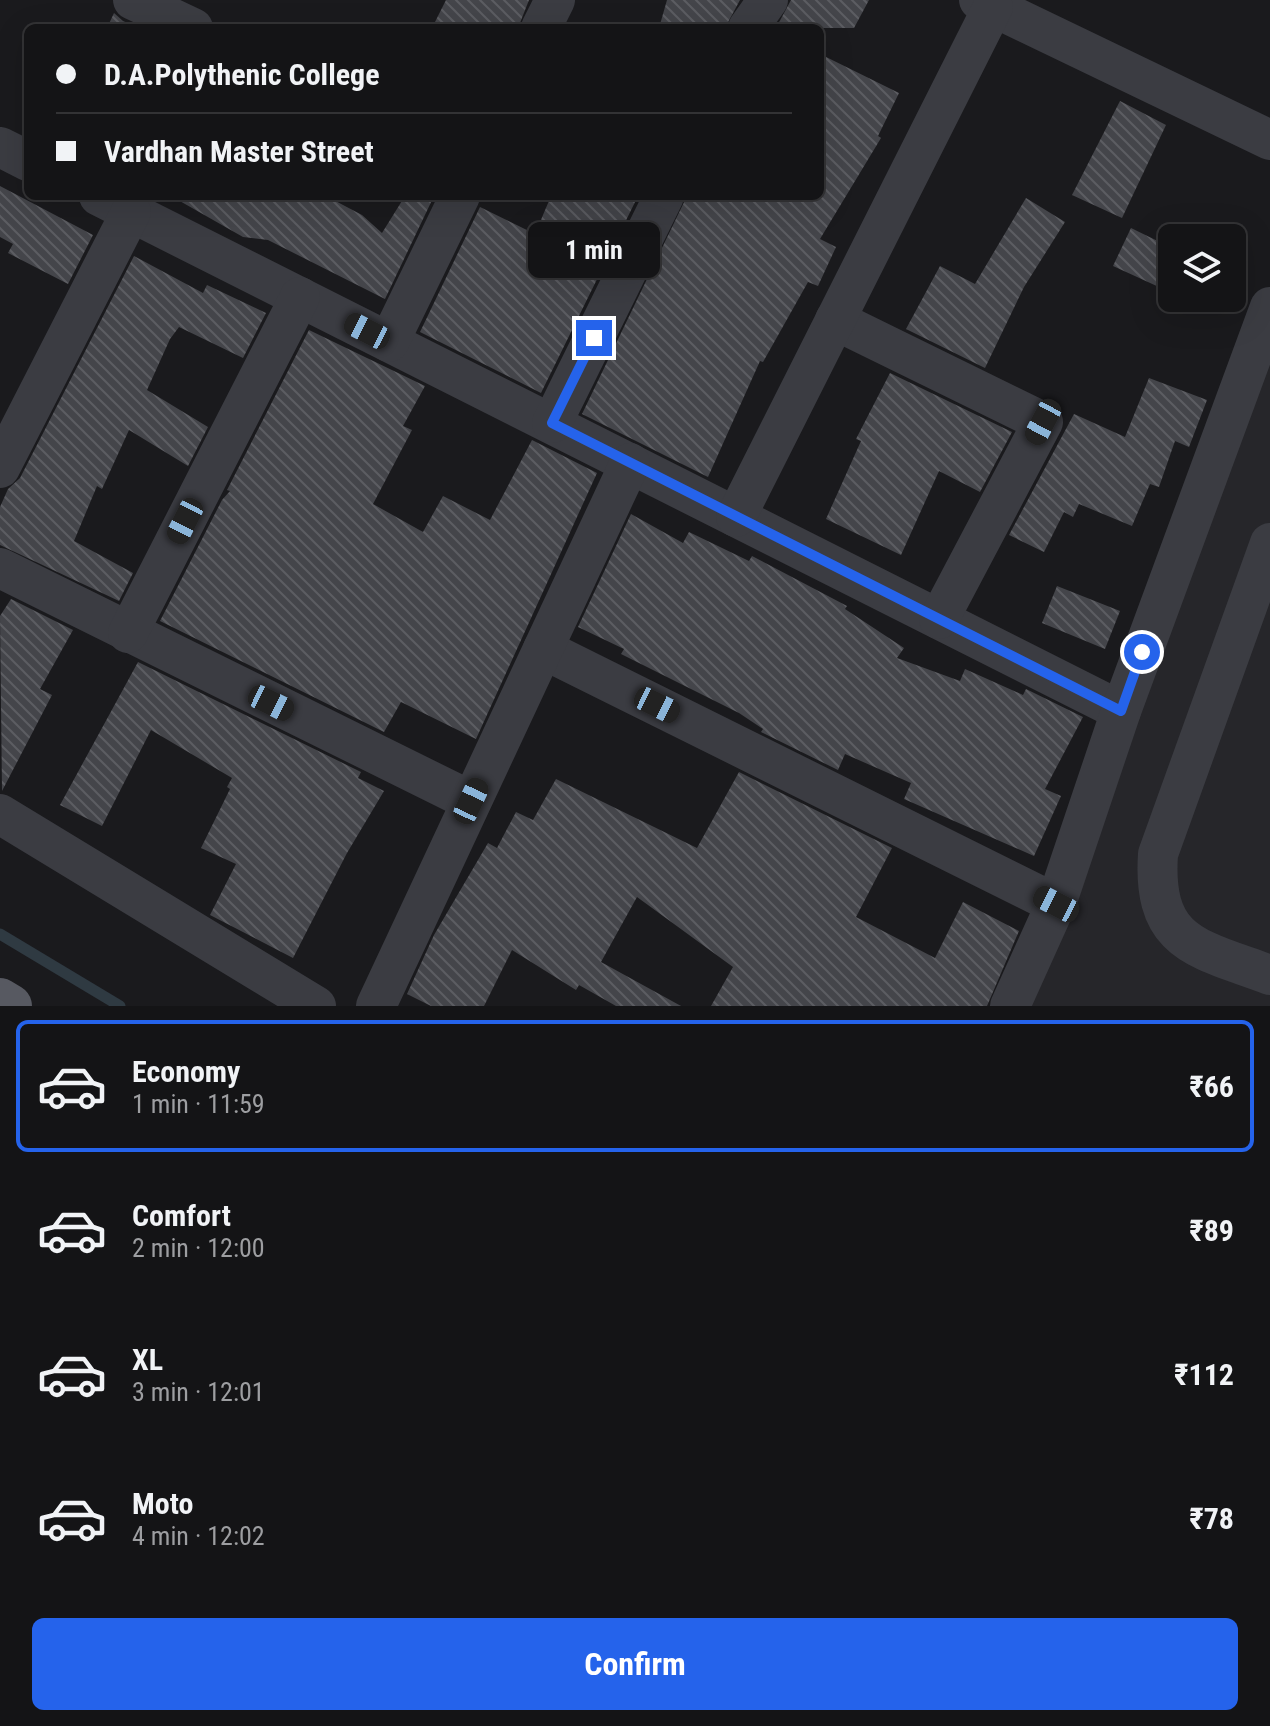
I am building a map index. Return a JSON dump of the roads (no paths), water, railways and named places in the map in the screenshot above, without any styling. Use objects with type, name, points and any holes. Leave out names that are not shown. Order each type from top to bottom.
[{"type":"main road","points":[[0,1000],[10,1006]]},
{"type":"street","points":[[133,0],[184,24]]},
{"type":"street","points":[[751,24],[768,0]]},
{"type":"street","points":[[736,517],[835,320],[986,3],[1054,16],[1270,140]]},
{"type":"street","points":[[0,147],[24,159]]},
{"type":"street","points":[[389,342],[458,200]]},
{"type":"street","points":[[552,423],[662,200]]},
{"type":"street","points":[[0,468],[115,204],[1121,711]]},
{"type":"street","points":[[128,633],[300,297]]},
{"type":"street","points":[[1010,1006],[1056,904],[1121,711],[1255,392],[1270,307]]},
{"type":"street","points":[[835,320],[1043,422],[939,619]]},
{"type":"street","points":[[376,1006],[630,463]]},
{"type":"street","points":[[1270,543],[1158,854],[1156,882],[1160,907],[1172,929],[1198,948],[1270,975]]},
{"type":"street","points":[[0,568],[471,801]]},
{"type":"street","points":[[543,649],[1056,904]]},
{"type":"street","points":[[0,814],[316,1006]]},
{"type":"waterway","points":[[0,934],[120,1006]]}]
